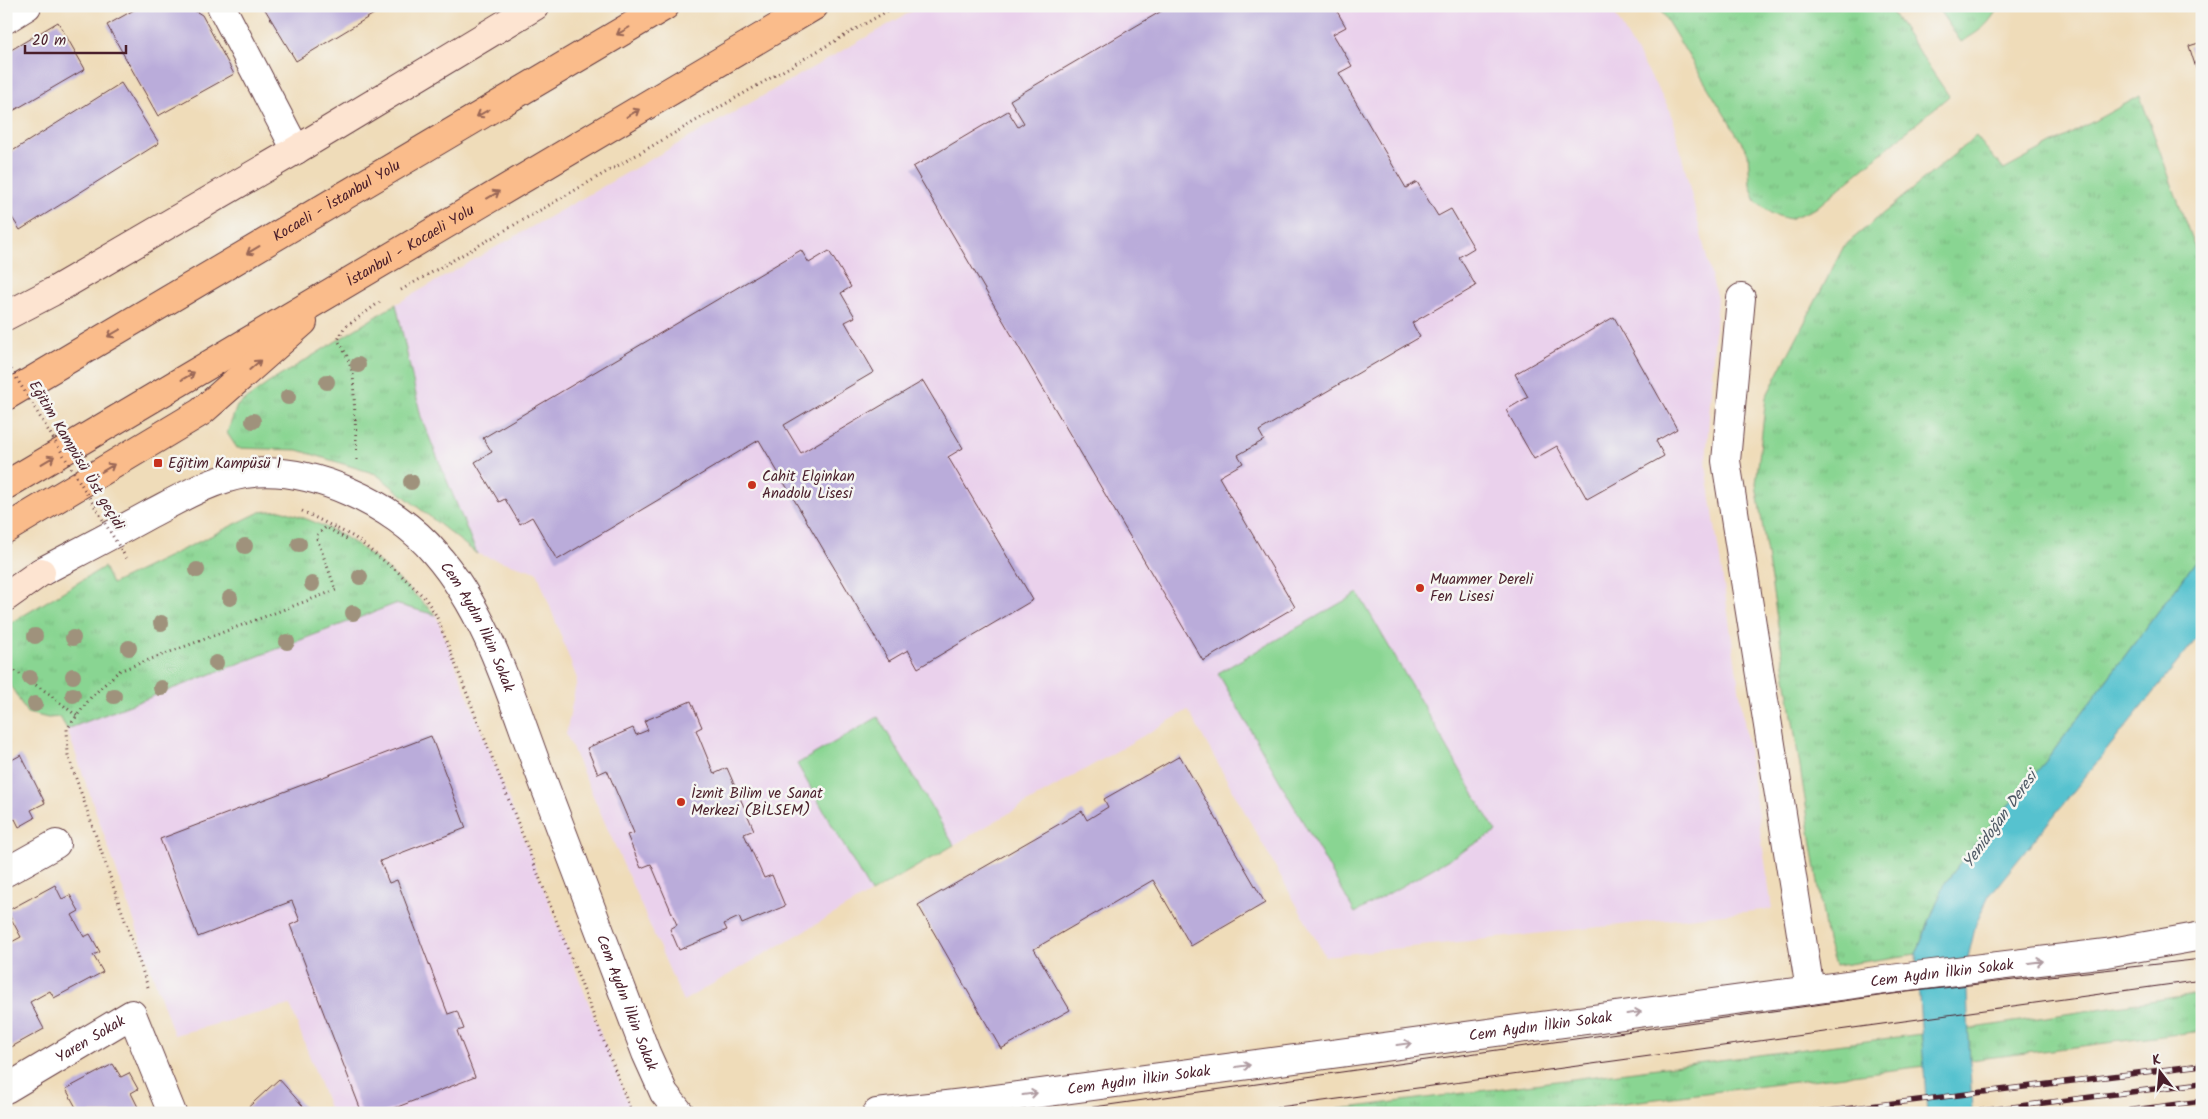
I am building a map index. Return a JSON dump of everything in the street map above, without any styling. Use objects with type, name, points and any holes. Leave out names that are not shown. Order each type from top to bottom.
[{"type":"highway","name":"Kocaeli - İstanbul Yolu","points":[[6,396],[665,6]]},
{"type":"highway","name":"İstanbul - Kocaeli Yolu","points":[[6,485],[355,276],[814,6]]},
{"type":"highway","points":[[6,529],[201,412],[355,276]]},
{"type":"main road","points":[[6,316],[60,288],[296,150],[534,6]]},
{"type":"main road","points":[[6,583],[41,572]]},
{"type":"main road","points":[[6,597],[41,572]]},
{"type":"street","points":[[6,19],[27,6]]},
{"type":"street","points":[[221,6],[296,150]]},
{"type":"street","points":[[1741,298],[1726,461],[1810,990]]},
{"type":"street","name":"Cem Aydın İlkin Sokak","points":[[41,572],[214,481],[247,474],[281,472],[314,479],[348,492],[401,520],[435,552],[459,584],[494,652],[646,1054],[672,1103]]},
{"type":"street","points":[[6,872],[56,844]]},
{"type":"street","name":"Cem Aydın İlkin Sokak","points":[[877,1113],[981,1101],[1899,978],[2106,953],[2202,936]]},
{"type":"street","name":"Yaren Sokak","points":[[6,1089],[132,1014],[172,1113]]},
{"type":"path","points":[[398,292],[896,6]]},
{"type":"path","points":[[358,468],[353,414],[353,374],[347,356],[338,340],[344,328],[389,297]]},
{"type":"path","name":"Eğitim Kampüsü Üst geçidi","points":[[6,361],[128,561]]},
{"type":"path","points":[[297,509],[354,537],[418,592],[436,615],[632,1113]]},
{"type":"path","points":[[149,990],[68,755],[67,729],[91,697],[119,670],[336,590],[316,536],[326,527],[350,541]]},
{"type":"path","points":[[116,552],[125,548]]},
{"type":"path","points":[[6,668],[12,669],[45,691],[77,716]]},
{"type":"shaded area","name":"Muammer Dereli Fen Lisesi","points":[[921,6],[1610,6],[1671,112],[1717,299],[1706,465],[1772,909],[1325,956],[1188,710],[683,1001],[566,734],[577,679],[537,572],[477,554],[421,417],[396,304]]},
{"type":"shaded area","points":[[395,604],[436,615],[632,1113],[331,1113],[290,1005],[174,1035],[67,729]]},
{"type":"green space","points":[[1658,6],[1888,6],[1949,96],[1816,208],[1789,219],[1772,214],[1756,202],[1750,185],[1748,153]]},
{"type":"green space","points":[[1936,6],[1999,6],[1991,19],[1983,27],[1961,42]]},
{"type":"green space","points":[[2140,96],[2202,268],[2202,553],[2046,761],[1945,883],[1916,954],[1835,966],[1827,941],[1756,484],[1766,397],[1844,246],[1976,136],[2004,170]]},
{"type":"green space","points":[[396,304],[421,417],[477,554],[376,474],[298,450],[237,448],[227,433],[237,406],[267,384]]},
{"type":"green space","points":[[281,510],[320,524],[356,544],[384,566],[436,615],[395,604],[67,729],[60,717],[48,718],[27,713],[6,678],[6,626],[104,567],[112,584],[260,512]]},
{"type":"green space","points":[[1358,593],[1496,832],[1355,913],[1218,673]]},
{"type":"green space","points":[[878,717],[954,845],[871,893],[797,764]]},
{"type":"green space","points":[[2202,993],[2202,1031],[1970,1060],[1968,1029]]},
{"type":"green space","points":[[1921,1034],[1925,1066],[1542,1113],[1309,1113]]},
{"type":"water","name":"Yenidoğan Deresi","points":[[2202,553],[2202,632],[1989,896],[1976,924],[1966,966],[1972,1113],[1927,1113],[1916,954],[1945,883],[2046,761]]},
{"type":"building","points":[[141,6],[187,6],[202,15],[234,74],[158,116],[107,25]]},
{"type":"building","points":[[263,6],[387,6],[296,61]]},
{"type":"building","points":[[1170,6],[1334,6],[1346,27],[1333,34],[1352,66],[1339,73],[1406,188],[1417,182],[1438,216],[1451,209],[1474,248],[1459,257],[1476,286],[1412,323],[1420,337],[1259,431],[1264,440],[1238,455],[1243,463],[1219,477],[1295,607],[1203,661],[913,167],[1008,111],[1018,127],[1024,123],[1010,100]]},
{"type":"building","points":[[58,22],[85,69],[6,115],[6,53]]},
{"type":"building","points":[[2202,42],[2202,84],[2201,84],[2189,46]]},
{"type":"building","points":[[121,83],[159,143],[20,230],[6,208],[6,155]]},
{"type":"building","points":[[801,250],[809,263],[829,251],[851,287],[841,293],[855,317],[845,322],[874,372],[784,425],[801,453],[923,381],[963,448],[948,457],[1033,600],[918,668],[908,650],[889,661],[759,440],[557,560],[532,517],[520,524],[505,499],[499,502],[475,462],[492,452],[483,438]]},
{"type":"building","points":[[1614,317],[1677,429],[1656,441],[1664,456],[1587,499],[1557,446],[1534,459],[1506,410],[1528,397],[1515,374]]},
{"type":"building","name":"İzmit Bilim ve Sanat Merkezi (BİLSEM)","points":[[691,701],[702,727],[696,730],[714,774],[727,768],[754,830],[744,834],[764,878],[772,875],[785,906],[742,924],[739,917],[724,924],[727,930],[679,950],[670,929],[677,925],[651,864],[641,868],[627,835],[634,833],[607,770],[598,774],[587,748],[633,728],[636,735],[648,730],[644,721]]},
{"type":"building","points":[[431,736],[466,828],[380,861],[389,883],[397,880],[448,1014],[457,1011],[464,1029],[457,1031],[475,1077],[382,1113],[362,1113],[290,925],[300,921],[292,901],[198,937],[160,839]]},
{"type":"building","points":[[21,755],[45,803],[31,810],[35,818],[19,827],[15,819],[6,824],[6,763]]},
{"type":"building","points":[[1180,756],[1265,903],[1191,946],[1153,880],[1034,949],[1070,1010],[1001,1049],[918,905],[1082,811],[1087,820],[1108,807],[1104,799]]},
{"type":"building","points":[[55,885],[62,899],[70,895],[79,911],[72,915],[84,937],[90,934],[100,952],[93,955],[103,972],[54,998],[50,991],[30,1002],[44,1029],[6,1050],[6,945],[21,937],[7,911]]},
{"type":"building","points":[[113,1064],[121,1077],[129,1073],[138,1089],[131,1093],[141,1113],[79,1113],[66,1089]]},
{"type":"building","points":[[279,1079],[309,1113],[242,1113]]},
{"type":"tram line","points":[[1052,1113],[1907,992],[2202,959]]},
{"type":"tram line","points":[[1236,1113],[2202,980]]},
{"type":"railway","points":[[1813,1113],[2202,1065]]},
{"type":"railway","points":[[1964,1113],[2202,1083]]},
{"type":"railway","points":[[2111,1113],[2202,1101]]},
{"type":"place","name":"Eğitim Kampüsü 1","points":[[158,463]]},
{"type":"place","name":"Cahit Elginkan Anadolu Lisesi","points":[[752,485]]},
{"type":"place","name":"Muammer Dereli Fen Lisesi","points":[[1420,588]]},
{"type":"place","name":"İzmit Bilim ve Sanat Merkezi (BİLSEM)","points":[[681,802]]}]
